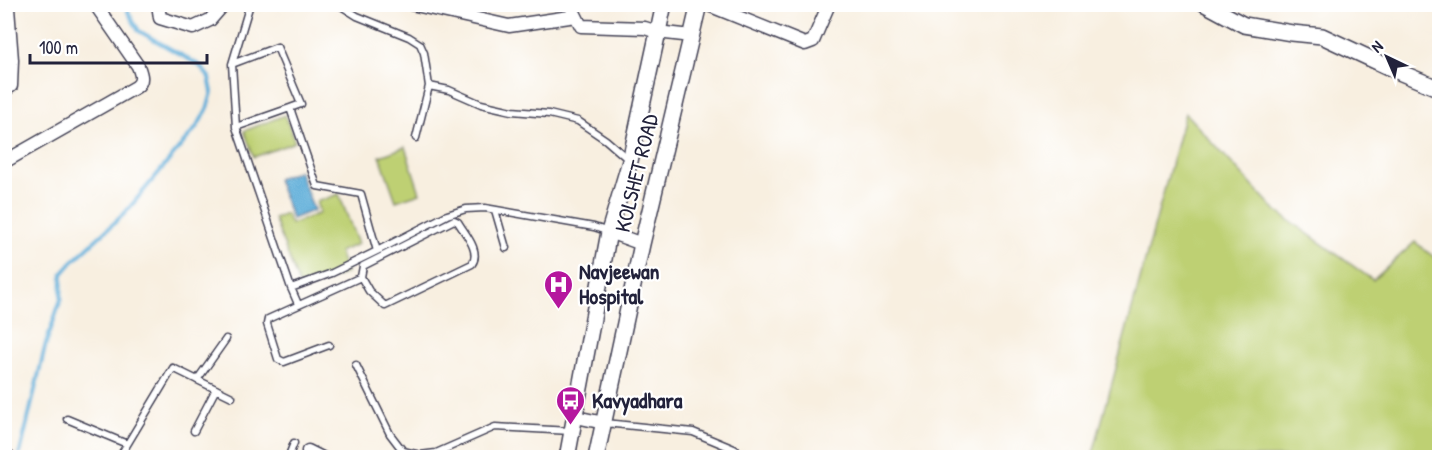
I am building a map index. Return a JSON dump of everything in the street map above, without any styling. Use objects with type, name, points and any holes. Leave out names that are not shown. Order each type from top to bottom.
[{"type":"street","points":[[4,162],[139,84],[141,74],[138,66],[95,4]]},
{"type":"street","points":[[158,4],[160,18],[193,28],[210,20],[224,4]]},
{"type":"street","points":[[411,4],[509,26],[576,16]]},
{"type":"street","points":[[570,4],[581,26],[645,28],[657,32],[692,36]]},
{"type":"street","name":"KOLSHET ROAD","points":[[567,458],[609,232],[630,161],[664,4]]},
{"type":"street","name":"KOLSHET ROAD","points":[[596,458],[642,244],[699,4]]},
{"type":"street","points":[[706,4],[805,44],[813,41],[829,4]]},
{"type":"street","points":[[1205,4],[1244,25],[1322,36],[1399,72],[1438,85]]},
{"type":"street","points":[[4,5],[8,8],[12,60],[11,86],[4,90]]},
{"type":"street","points":[[609,232],[642,244]]},
{"type":"street","points":[[574,424],[604,423]]},
{"type":"street","points":[[308,452],[322,458]]},
{"type":"lane","points":[[250,4],[232,64],[236,127],[298,304]]},
{"type":"lane","points":[[338,4],[357,16],[409,37],[420,44],[424,53],[429,86],[416,138]]},
{"type":"lane","points":[[232,64],[277,47],[301,104],[236,127]]},
{"type":"lane","points":[[429,86],[449,90],[481,104],[502,109],[549,114],[578,121],[606,140],[630,161]]},
{"type":"lane","points":[[290,108],[318,186],[361,194],[377,251]]},
{"type":"lane","points":[[291,288],[332,273],[447,215],[466,209],[495,210],[594,227],[609,232]]},
{"type":"lane","points":[[495,210],[506,248]]},
{"type":"lane","points":[[454,220],[458,222],[476,252],[476,259],[472,264],[386,306],[369,291],[361,277],[363,266],[454,220]]},
{"type":"lane","points":[[328,345],[284,362],[278,359],[267,324],[268,319],[361,277]]},
{"type":"lane","points":[[197,380],[226,339]]},
{"type":"lane","points":[[356,365],[390,434],[403,451],[420,456],[436,453],[495,427],[574,424]]},
{"type":"lane","points":[[119,458],[173,368],[232,397]]},
{"type":"lane","points":[[194,431],[216,389]]},
{"type":"lane","points":[[67,419],[127,444]]},
{"type":"lane","points":[[604,423],[693,432],[734,449],[747,458]]},
{"type":"lane","points":[[288,458],[294,443]]},
{"type":"green space","points":[[1185,113],[1276,211],[1373,280],[1415,242],[1439,261],[1439,457],[1092,457]]},
{"type":"green space","points":[[285,115],[295,142],[254,157],[244,131]]},
{"type":"green space","points":[[405,147],[420,193],[396,201],[380,156]]},
{"type":"green space","points":[[339,194],[358,244],[339,252],[347,273],[301,290],[274,218],[286,214],[291,224],[320,213],[316,202]]},
{"type":"water","points":[[299,171],[314,210],[292,219],[277,179]]},
{"type":"waterway","points":[[20,453],[46,343],[61,299],[62,274],[125,213],[196,128],[207,110],[212,92],[209,77],[199,65],[139,31],[128,12],[127,4]]},
{"type":"place","name":"Navjeewan Hospital","points":[[558,310]]},
{"type":"place","name":"Kavyadhara","points":[[571,426]]}]
